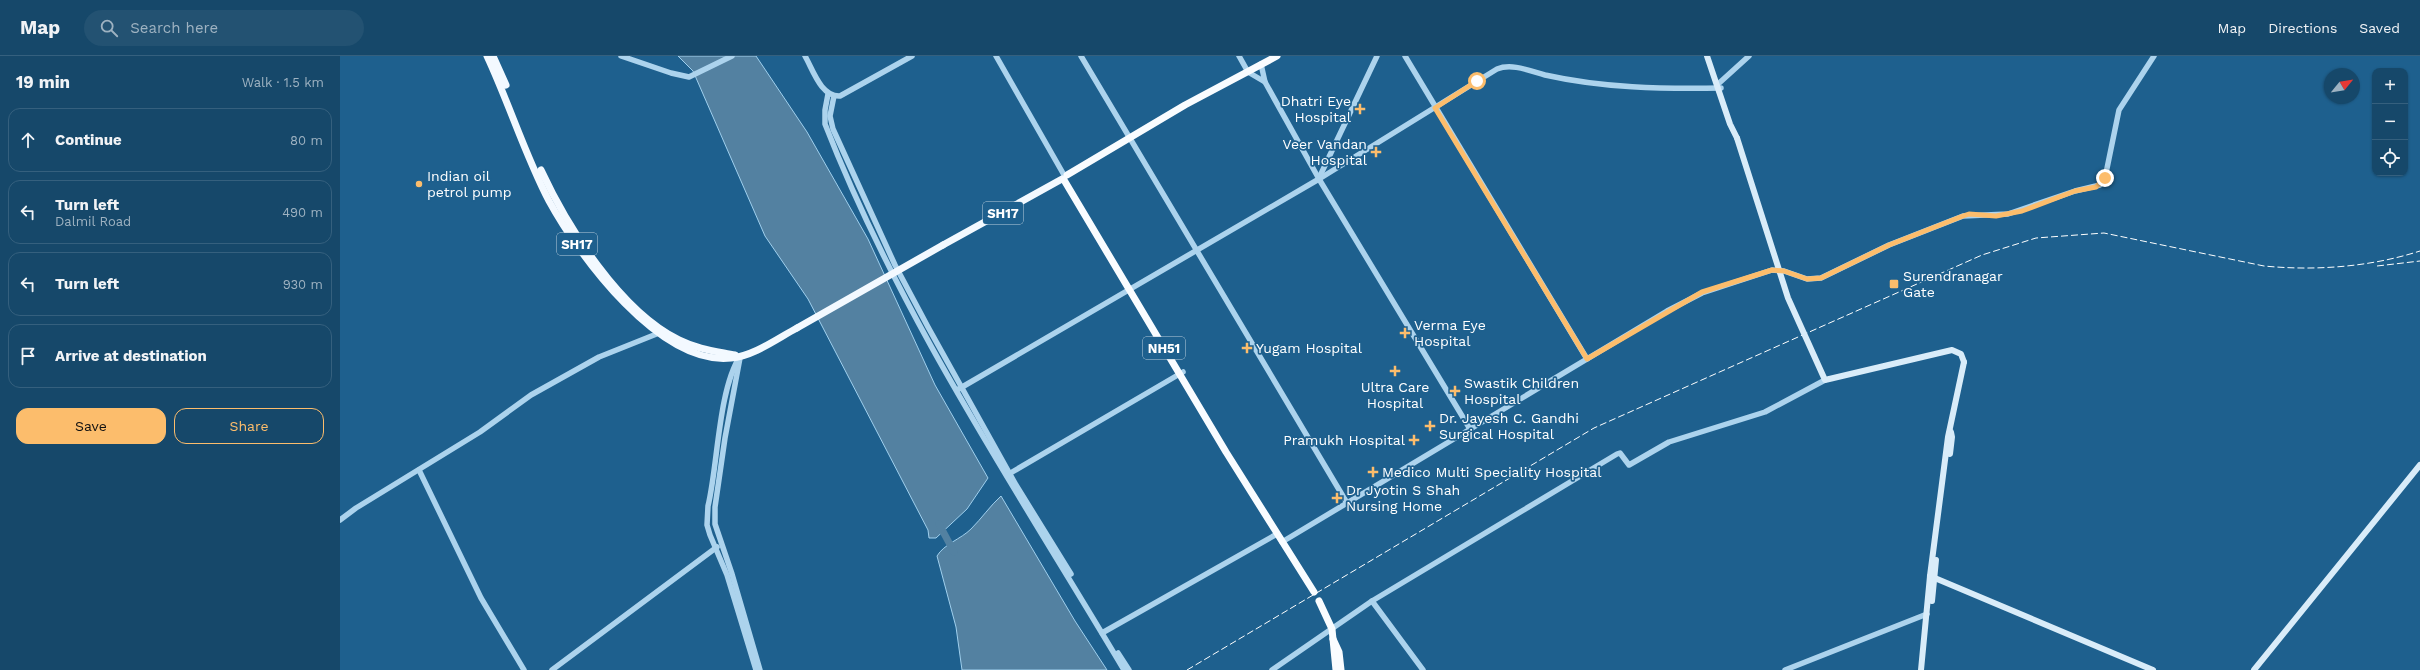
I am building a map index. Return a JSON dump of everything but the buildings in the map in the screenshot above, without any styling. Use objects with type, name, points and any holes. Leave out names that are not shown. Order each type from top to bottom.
[{"type":"highway","points":[[1065,178],[1261,64],[1278,56]]},
{"type":"highway","name":"NH51","points":[[1065,178],[1260,502],[1265,514],[1277,534],[1314,592]]},
{"type":"highway","points":[[1319,601],[1332,629],[1336,670]]},
{"type":"highway","points":[[1333,639],[1339,652],[1342,670]]},
{"type":"main road","name":"SH17","points":[[487,56],[548,199],[563,225],[615,293],[644,322],[690,350],[704,355],[720,358],[740,356],[797,328],[1065,178]]},
{"type":"main road","name":"SH17","points":[[493,56],[554,198],[582,243],[618,289],[648,319],[678,340],[702,349],[740,356]]},
{"type":"main road","points":[[1707,56],[1736,135],[1788,298],[1826,380],[1952,350],[1961,354],[1964,362],[1951,432],[1952,437],[1932,576],[1921,670]]},
{"type":"main road","points":[[1711,56],[1719,86]]},
{"type":"main road","points":[[2254,670],[2420,465]]},
{"type":"main road","points":[[1925,670],[1932,576]]},
{"type":"main road","points":[[1932,576],[2152,670]]},
{"type":"street","points":[[621,56],[671,73],[689,77],[732,56]]},
{"type":"street","points":[[805,56],[828,94],[834,96],[840,96],[912,56]]},
{"type":"street","points":[[996,56],[1065,178]]},
{"type":"street","points":[[1081,56],[1347,503]]},
{"type":"street","points":[[1239,56],[1248,72],[1265,82]]},
{"type":"street","points":[[1319,179],[1377,56]]},
{"type":"street","points":[[1405,56],[1587,359]]},
{"type":"street","points":[[960,388],[1319,179],[1503,66],[1606,86],[1719,86],[1749,56]]},
{"type":"street","points":[[1282,542],[1587,359],[1702,292],[1772,270],[1784,271],[1807,279],[1821,278],[1889,245],[1963,216],[2008,214],[2075,191],[2100,185],[2105,178],[2119,110],[2154,56]]},
{"type":"street","points":[[1261,64],[1265,82],[1319,179],[1470,429]]},
{"type":"street","points":[[828,94],[824,118],[828,132],[890,270],[960,388]]},
{"type":"street","points":[[834,96],[830,116],[833,130],[895,265],[1008,475],[1103,632],[1124,670]]},
{"type":"street","points":[[340,520],[480,432],[531,395],[599,357],[660,333]]},
{"type":"street","points":[[740,356],[729,408],[715,507],[715,524],[732,574],[760,670]]},
{"type":"street","points":[[740,356],[735,364],[728,392],[708,506],[707,525],[727,575],[756,670]]},
{"type":"street","points":[[1008,475],[1181,373]]},
{"type":"street","points":[[1272,670],[1372,601],[1617,454],[1620,453],[1629,465],[1677,440],[1765,412],[1826,380]]},
{"type":"street","points":[[419,470],[481,598],[524,670]]},
{"type":"street","points":[[1103,632],[1277,534]]},
{"type":"street","points":[[552,670],[721,544]]},
{"type":"street","points":[[1372,601],[1423,670]]},
{"type":"street","points":[[1786,670],[1896,624],[1927,614]]},
{"type":"street","points":[[1103,632],[1129,670]]},
{"type":"water","points":[[678,56],[756,56],[807,132],[868,239],[935,385],[988,478],[967,509],[936,538],[929,538],[928,530],[808,299],[765,236],[693,71]]},
{"type":"water","points":[[1001,496],[1075,621],[1107,670],[962,670],[956,627],[937,556],[944,548],[971,529]]},
{"type":"waterway","points":[[939,524],[954,552]]},
{"type":"railway","points":[[1187,670],[1594,428],[1982,255],[2036,238],[2104,233],[2264,266],[2323,268],[2382,261],[2420,251]]},
{"type":"railway","points":[[2377,266],[2420,261]]},
{"type":"place","name":"Dhatri Eye Hospital","points":[[1360,109]]},
{"type":"place","name":"Veer Vandan Hospital","points":[[1376,152]]},
{"type":"place","name":"Indian oil petrol pump","points":[[419,184]]},
{"type":"place","name":"Surendranagar Gate","points":[[1894,284]]},
{"type":"place","name":"Verma Eye Hospital","points":[[1405,333]]},
{"type":"place","name":"Yugam Hospital","points":[[1247,348]]},
{"type":"place","name":"Ultra Care Hospital","points":[[1395,371]]},
{"type":"place","name":"Swastik Children Hospital","points":[[1455,391]]},
{"type":"place","name":"Dr. Jayesh C. Gandhi Surgical Hospital","points":[[1430,426]]},
{"type":"place","name":"Pramukh Hospital","points":[[1414,440]]},
{"type":"place","name":"Medico Multi Speciality Hospital","points":[[1373,472]]},
{"type":"place","name":"Dr Jyotin S Shah Nursing Home","points":[[1337,498]]},
{"type":"route","points":[[1477,81],[1435,108],[1587,359],[1672,308],[1702,292],[1772,270],[1784,271],[1814,280],[1889,245],[1963,216],[1969,214],[1996,216],[2022,211],[2075,191],[2096,187],[2100,185],[2105,178]]}]
